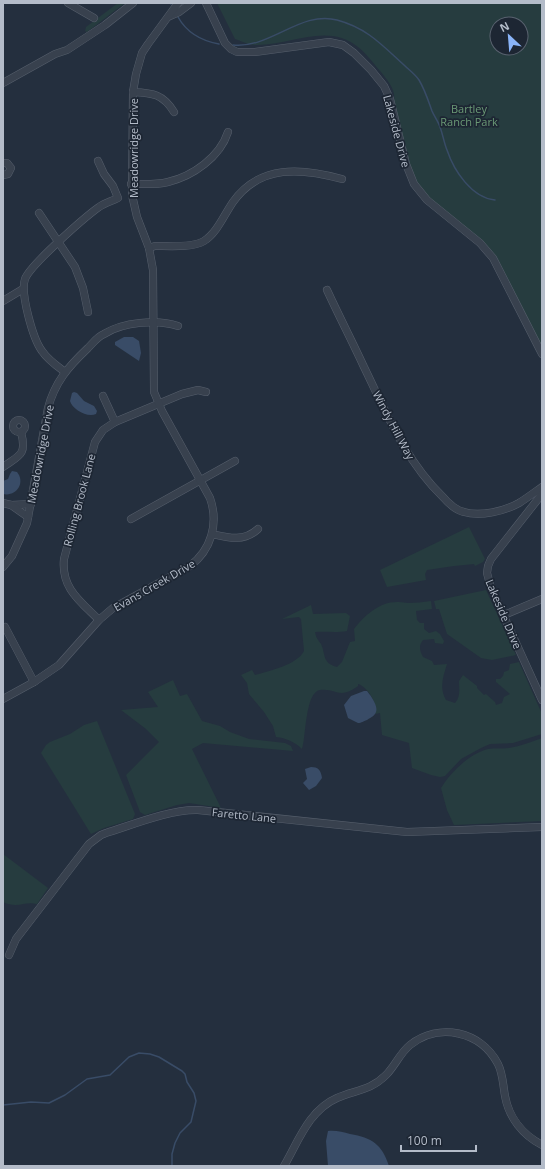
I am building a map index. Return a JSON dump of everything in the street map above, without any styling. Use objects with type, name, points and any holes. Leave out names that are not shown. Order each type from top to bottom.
[{"type":"street","points":[[68,3],[94,18]]},
{"type":"street","points":[[3,83],[55,54],[67,50],[105,25],[133,3]]},
{"type":"street","points":[[170,16],[178,3]]},
{"type":"street","points":[[170,16],[179,12],[191,3]]},
{"type":"street","name":"Lakeside Drive","points":[[206,3],[225,43],[237,52],[255,52],[329,42],[346,47],[363,61],[377,77],[388,95],[406,164],[414,184],[427,200],[489,253],[499,269],[516,306],[542,354]]},
{"type":"street","name":"Meadowridge Drive","points":[[3,567],[12,556],[20,542],[27,523],[48,408],[57,383],[73,362],[105,333],[110,330],[153,321],[153,270],[149,248],[134,207],[131,184],[133,92],[138,64],[154,35],[170,16]]},
{"type":"street","points":[[133,92],[147,93],[161,97],[174,112]]},
{"type":"street","points":[[131,184],[160,184],[180,179],[198,169],[213,156],[225,140],[228,132]]},
{"type":"street","points":[[65,372],[47,357],[38,344],[23,289],[24,282],[28,272],[96,209],[118,198],[113,186],[104,174],[98,161]]},
{"type":"street","points":[[3,163],[7,163],[11,168],[8,174],[3,175]]},
{"type":"street","points":[[149,248],[155,246],[196,245],[203,242],[210,236],[234,200],[256,180],[265,176],[287,172],[308,172],[324,174],[342,179]]},
{"type":"street","points":[[39,213],[58,243],[69,257],[80,277],[88,312]]},
{"type":"street","points":[[3,301],[23,289]]},
{"type":"street","name":"Windy Hill Way","points":[[327,290],[399,439],[417,467],[436,491],[452,506],[462,512],[471,513],[486,513],[501,510],[516,504],[542,487]]},
{"type":"street","points":[[153,321],[178,326]]},
{"type":"street","name":"Evans Creek Drive","points":[[3,699],[49,673],[63,660],[99,620],[114,608],[190,566],[202,556],[212,534],[214,521],[212,506],[200,480],[158,404],[153,383],[153,321]]},
{"type":"street","name":"Rolling Brook Lane","points":[[99,620],[72,593],[65,580],[63,566],[92,449],[104,430],[115,422],[191,391],[198,390],[206,392]]},
{"type":"street","points":[[103,396],[115,422]]},
{"type":"street","points":[[3,467],[18,457],[23,449],[24,443],[21,432]]},
{"type":"street","points":[[131,519],[235,460]]},
{"type":"street","name":"Lakeside Drive","points":[[542,494],[497,549],[488,566],[488,578],[542,700]]},
{"type":"street","points":[[3,503],[11,505],[31,504]]},
{"type":"street","points":[[11,505],[28,517]]},
{"type":"street","points":[[212,534],[227,538],[240,538],[254,534],[258,529]]},
{"type":"street","points":[[504,615],[542,599]]},
{"type":"street","points":[[5,627],[34,682]]},
{"type":"street","name":"Faretto Lane","points":[[9,956],[16,939],[88,844],[106,833],[174,813],[198,810],[408,832],[542,827]]},
{"type":"street","points":[[284,1166],[310,1120],[316,1113],[336,1098],[359,1092],[377,1083],[390,1070],[405,1050],[422,1037],[436,1032],[455,1032],[470,1037],[486,1048],[500,1069],[506,1099],[514,1119],[523,1131],[542,1145]]},
{"type":"green space","points":[[118,3],[125,3],[87,32],[85,31],[86,27]]},
{"type":"green space","name":"Bartley Ranch Park","points":[[217,3],[542,3],[542,352],[493,254],[433,204],[413,180],[393,104],[394,95],[392,87],[373,62],[358,47],[346,40],[334,36],[308,37],[268,44],[248,44],[235,39]]},
{"type":"green space","points":[[469,527],[485,559],[483,562],[475,566],[474,564],[427,570],[425,574],[426,580],[387,587],[380,570]]},
{"type":"green space","points":[[486,590],[516,655],[492,660],[481,658],[447,634],[439,609],[436,609],[434,601]]},
{"type":"green space","points":[[431,601],[432,609],[416,611],[417,620],[420,623],[424,623],[424,629],[429,633],[436,631],[440,634],[444,641],[443,644],[435,643],[434,639],[423,640],[420,644],[420,648],[423,657],[432,661],[434,665],[447,664],[442,687],[446,700],[455,703],[458,698],[459,681],[463,675],[477,686],[477,688],[484,695],[486,694],[495,702],[496,705],[502,703],[504,697],[510,694],[496,682],[496,679],[500,679],[504,672],[509,670],[510,664],[519,662],[542,714],[542,734],[513,743],[490,744],[461,759],[445,776],[440,777],[431,775],[412,768],[409,743],[382,735],[380,713],[375,714],[376,710],[374,701],[369,692],[358,684],[358,686],[352,690],[342,693],[330,690],[320,690],[315,693],[311,699],[309,707],[302,749],[290,741],[276,737],[273,726],[249,694],[247,683],[241,675],[252,670],[255,675],[289,664],[304,651],[301,619],[299,617],[282,619],[311,605],[313,614],[346,613],[350,616],[347,631],[315,632],[321,644],[325,658],[329,663],[337,667],[342,662],[350,642],[355,641],[354,629],[368,614],[379,606],[392,602],[411,603]]},
{"type":"green space","points":[[173,680],[180,696],[187,694],[202,721],[220,726],[230,732],[249,739],[285,743],[291,746],[293,751],[203,743],[192,749],[221,808],[189,803],[177,805],[145,815],[140,812],[126,775],[159,742],[146,729],[121,710],[158,707],[148,692]]},
{"type":"green space","points":[[97,721],[135,814],[133,819],[104,828],[91,834],[41,753],[50,742],[70,734],[84,725]]},
{"type":"green space","points":[[542,738],[542,821],[454,825],[447,810],[441,788],[461,764],[481,751],[513,747]]},
{"type":"green space","points":[[3,854],[48,888],[37,904],[28,903],[13,905],[3,902]]},
{"type":"water","points":[[124,337],[133,337],[139,341],[141,353],[139,361],[115,345],[115,342]]},
{"type":"water","points":[[72,393],[77,393],[84,401],[94,406],[97,411],[96,414],[84,414],[71,404],[70,401]]},
{"type":"water","points":[[12,471],[17,472],[20,476],[20,485],[16,491],[3,494],[3,481],[8,479]]},
{"type":"water","points":[[367,691],[373,699],[376,705],[376,711],[374,715],[367,720],[358,723],[348,718],[344,705],[351,696]]},
{"type":"water","points":[[311,767],[319,770],[322,778],[316,786],[309,790],[303,783],[307,779],[305,769]]},
{"type":"water","points":[[328,1131],[342,1132],[370,1140],[383,1152],[389,1166],[328,1166],[326,1141]]},
{"type":"waterway","points":[[178,17],[190,32],[207,41],[219,44]]},
{"type":"waterway","points":[[233,45],[247,45],[311,20],[324,18],[348,23],[366,32],[417,78],[423,88],[439,125],[450,158],[459,175],[479,194],[495,200]]},
{"type":"waterway","points":[[3,1105],[31,1102],[49,1103],[65,1095],[87,1079],[110,1075],[129,1057],[139,1053],[159,1057],[185,1074],[196,1101],[191,1122],[180,1133],[175,1143],[172,1154],[172,1166]]}]
